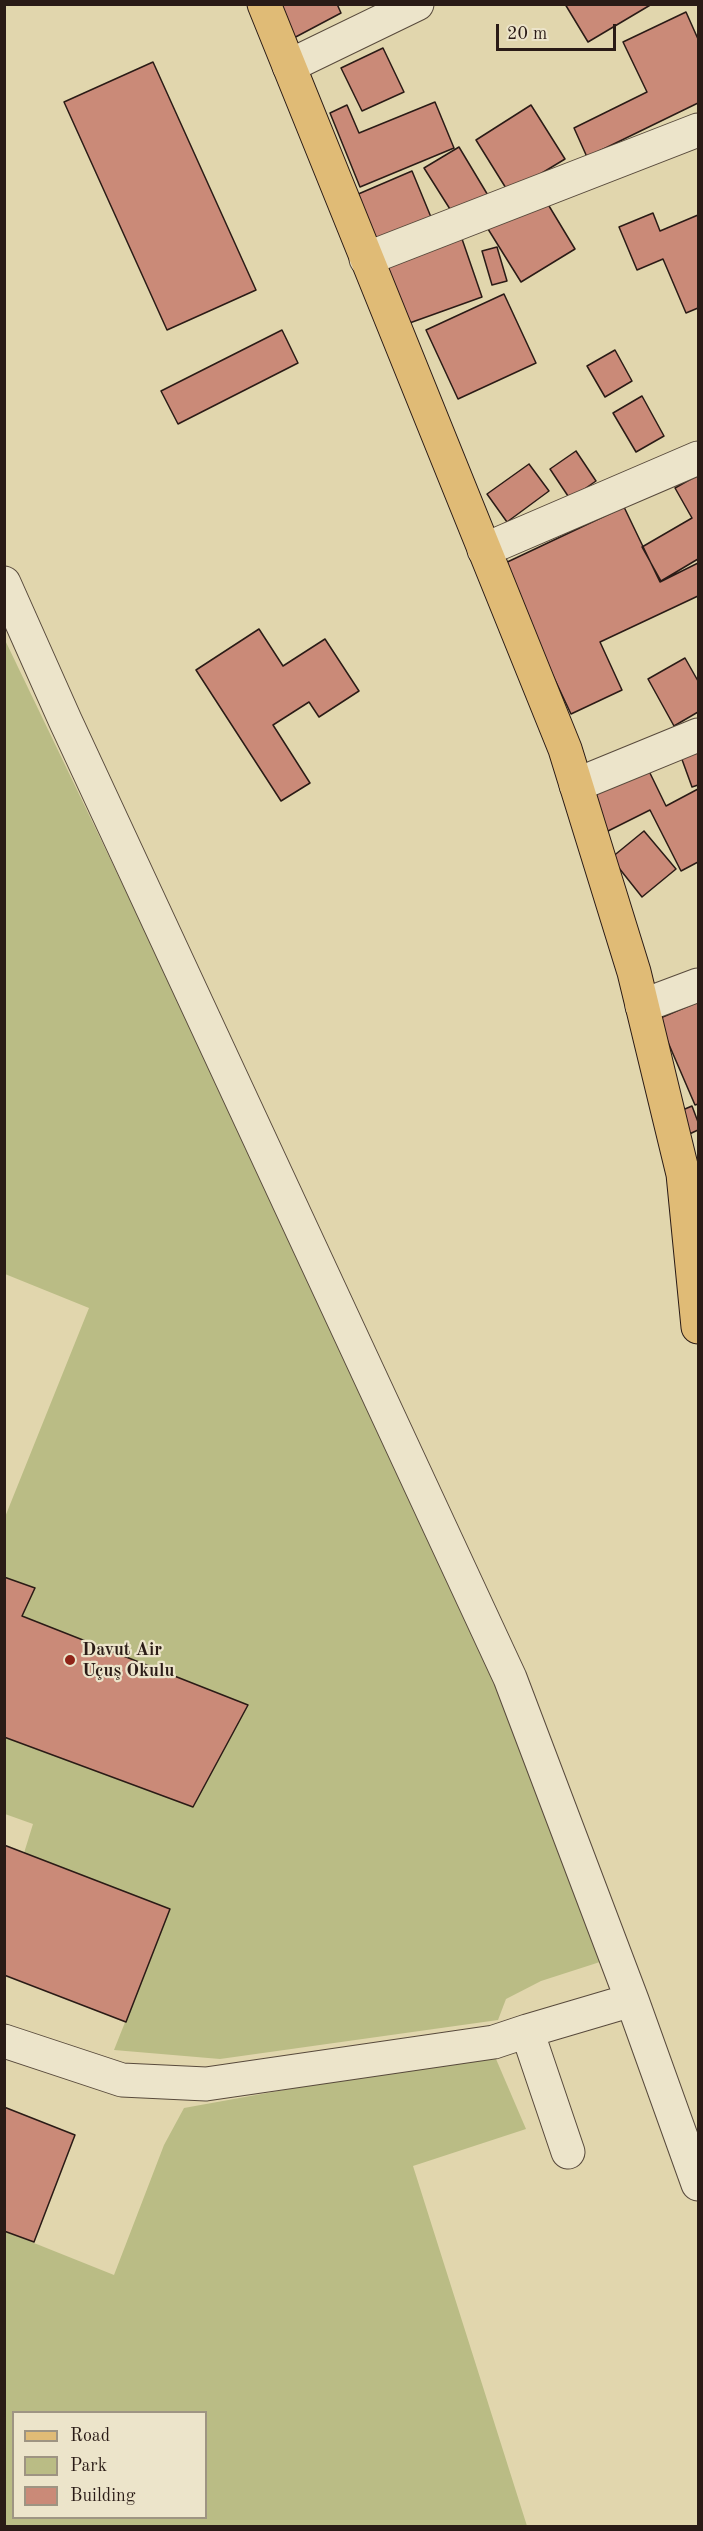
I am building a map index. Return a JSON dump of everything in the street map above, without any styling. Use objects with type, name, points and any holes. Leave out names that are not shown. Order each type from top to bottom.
[{"type":"main road","points":[[264,4],[565,749],[634,972],[683,1174],[693,1227],[699,1327]]},
{"type":"street","points":[[289,66],[417,4]]},
{"type":"street","points":[[366,259],[699,130]]},
{"type":"street","points":[[484,550],[699,458]]},
{"type":"street","points":[[4,583],[75,742],[510,1678],[699,2184]]},
{"type":"street","points":[[576,785],[699,735]]},
{"type":"street","points":[[642,1006],[699,985]]},
{"type":"street","points":[[4,2041],[122,2080],[206,2084],[494,2042],[632,2000]]},
{"type":"street","points":[[527,2031],[567,2152]]},
{"type":"green space","points":[[4,638],[279,1210],[452,1579],[554,1825],[603,1961],[541,1981],[506,1999],[498,2020],[220,2059],[114,2050],[170,1909],[24,1853],[33,1824],[5,1814],[5,1517],[89,1308],[5,1274]]},
{"type":"green space","points":[[472,2056],[496,2059],[526,2129],[413,2166],[527,2526],[5,2526],[4,2231],[114,2275],[164,2145],[184,2108]]},
{"type":"building","points":[[272,4],[337,4],[341,13],[290,40]]},
{"type":"building","points":[[565,4],[652,4],[588,42]]},
{"type":"building","points":[[686,12],[698,39],[698,103],[587,157],[574,128],[647,92],[623,42]]},
{"type":"building","points":[[383,48],[404,92],[362,111],[341,68]]},
{"type":"building","points":[[153,62],[256,290],[167,330],[64,102]]},
{"type":"building","points":[[435,102],[454,148],[360,187],[330,113],[347,105],[359,133]]},
{"type":"building","points":[[531,105],[565,159],[509,193],[476,140]]},
{"type":"building","points":[[459,147],[489,197],[455,217],[424,168]]},
{"type":"building","points":[[412,171],[433,222],[377,245],[356,195]]},
{"type":"building","points":[[543,196],[575,249],[521,282],[488,229]]},
{"type":"building","points":[[653,213],[660,231],[698,215],[698,308],[686,313],[663,259],[637,270],[619,227]]},
{"type":"building","points":[[461,236],[482,297],[404,325],[383,264]]},
{"type":"building","points":[[497,247],[507,281],[492,285],[482,251]]},
{"type":"building","points":[[504,294],[536,363],[458,399],[426,330]]},
{"type":"building","points":[[282,330],[298,363],[178,424],[161,391]]},
{"type":"building","points":[[615,350],[632,381],[605,397],[587,366]]},
{"type":"building","points":[[642,396],[664,436],[636,452],[613,413]]},
{"type":"building","points":[[576,451],[596,481],[570,499],[550,469]]},
{"type":"building","points":[[529,464],[549,491],[507,522],[487,494]]},
{"type":"building","points":[[698,475],[698,559],[661,581],[642,547],[692,518],[675,488]]},
{"type":"building","points":[[624,507],[660,582],[698,563],[698,596],[600,642],[622,690],[571,714],[501,565]]},
{"type":"building","points":[[259,629],[283,666],[325,639],[359,691],[319,717],[309,702],[273,725],[310,783],[281,801],[196,670]]},
{"type":"building","points":[[685,658],[698,681],[698,712],[674,726],[648,679]]},
{"type":"building","points":[[698,748],[698,785],[692,787],[680,754]]},
{"type":"building","points":[[647,767],[666,806],[698,789],[698,862],[681,871],[650,810],[604,833],[587,797]]},
{"type":"building","points":[[644,831],[676,869],[642,897],[611,858]]},
{"type":"building","points":[[698,1002],[698,1104],[695,1105],[658,1019]]},
{"type":"building","points":[[692,1106],[698,1122],[698,1130],[683,1137],[673,1114]]},
{"type":"building","name":"Davut Air Uçuş Okulu","points":[[4,1577],[35,1588],[22,1616],[248,1705],[193,1807],[4,1737]]},
{"type":"building","points":[[4,1845],[170,1909],[126,2022],[4,1975]]},
{"type":"building","points":[[4,2107],[75,2135],[34,2242],[4,2231]]},
{"type":"place","name":"Davut Air Uçuş Okulu","points":[[70,1660]]}]
